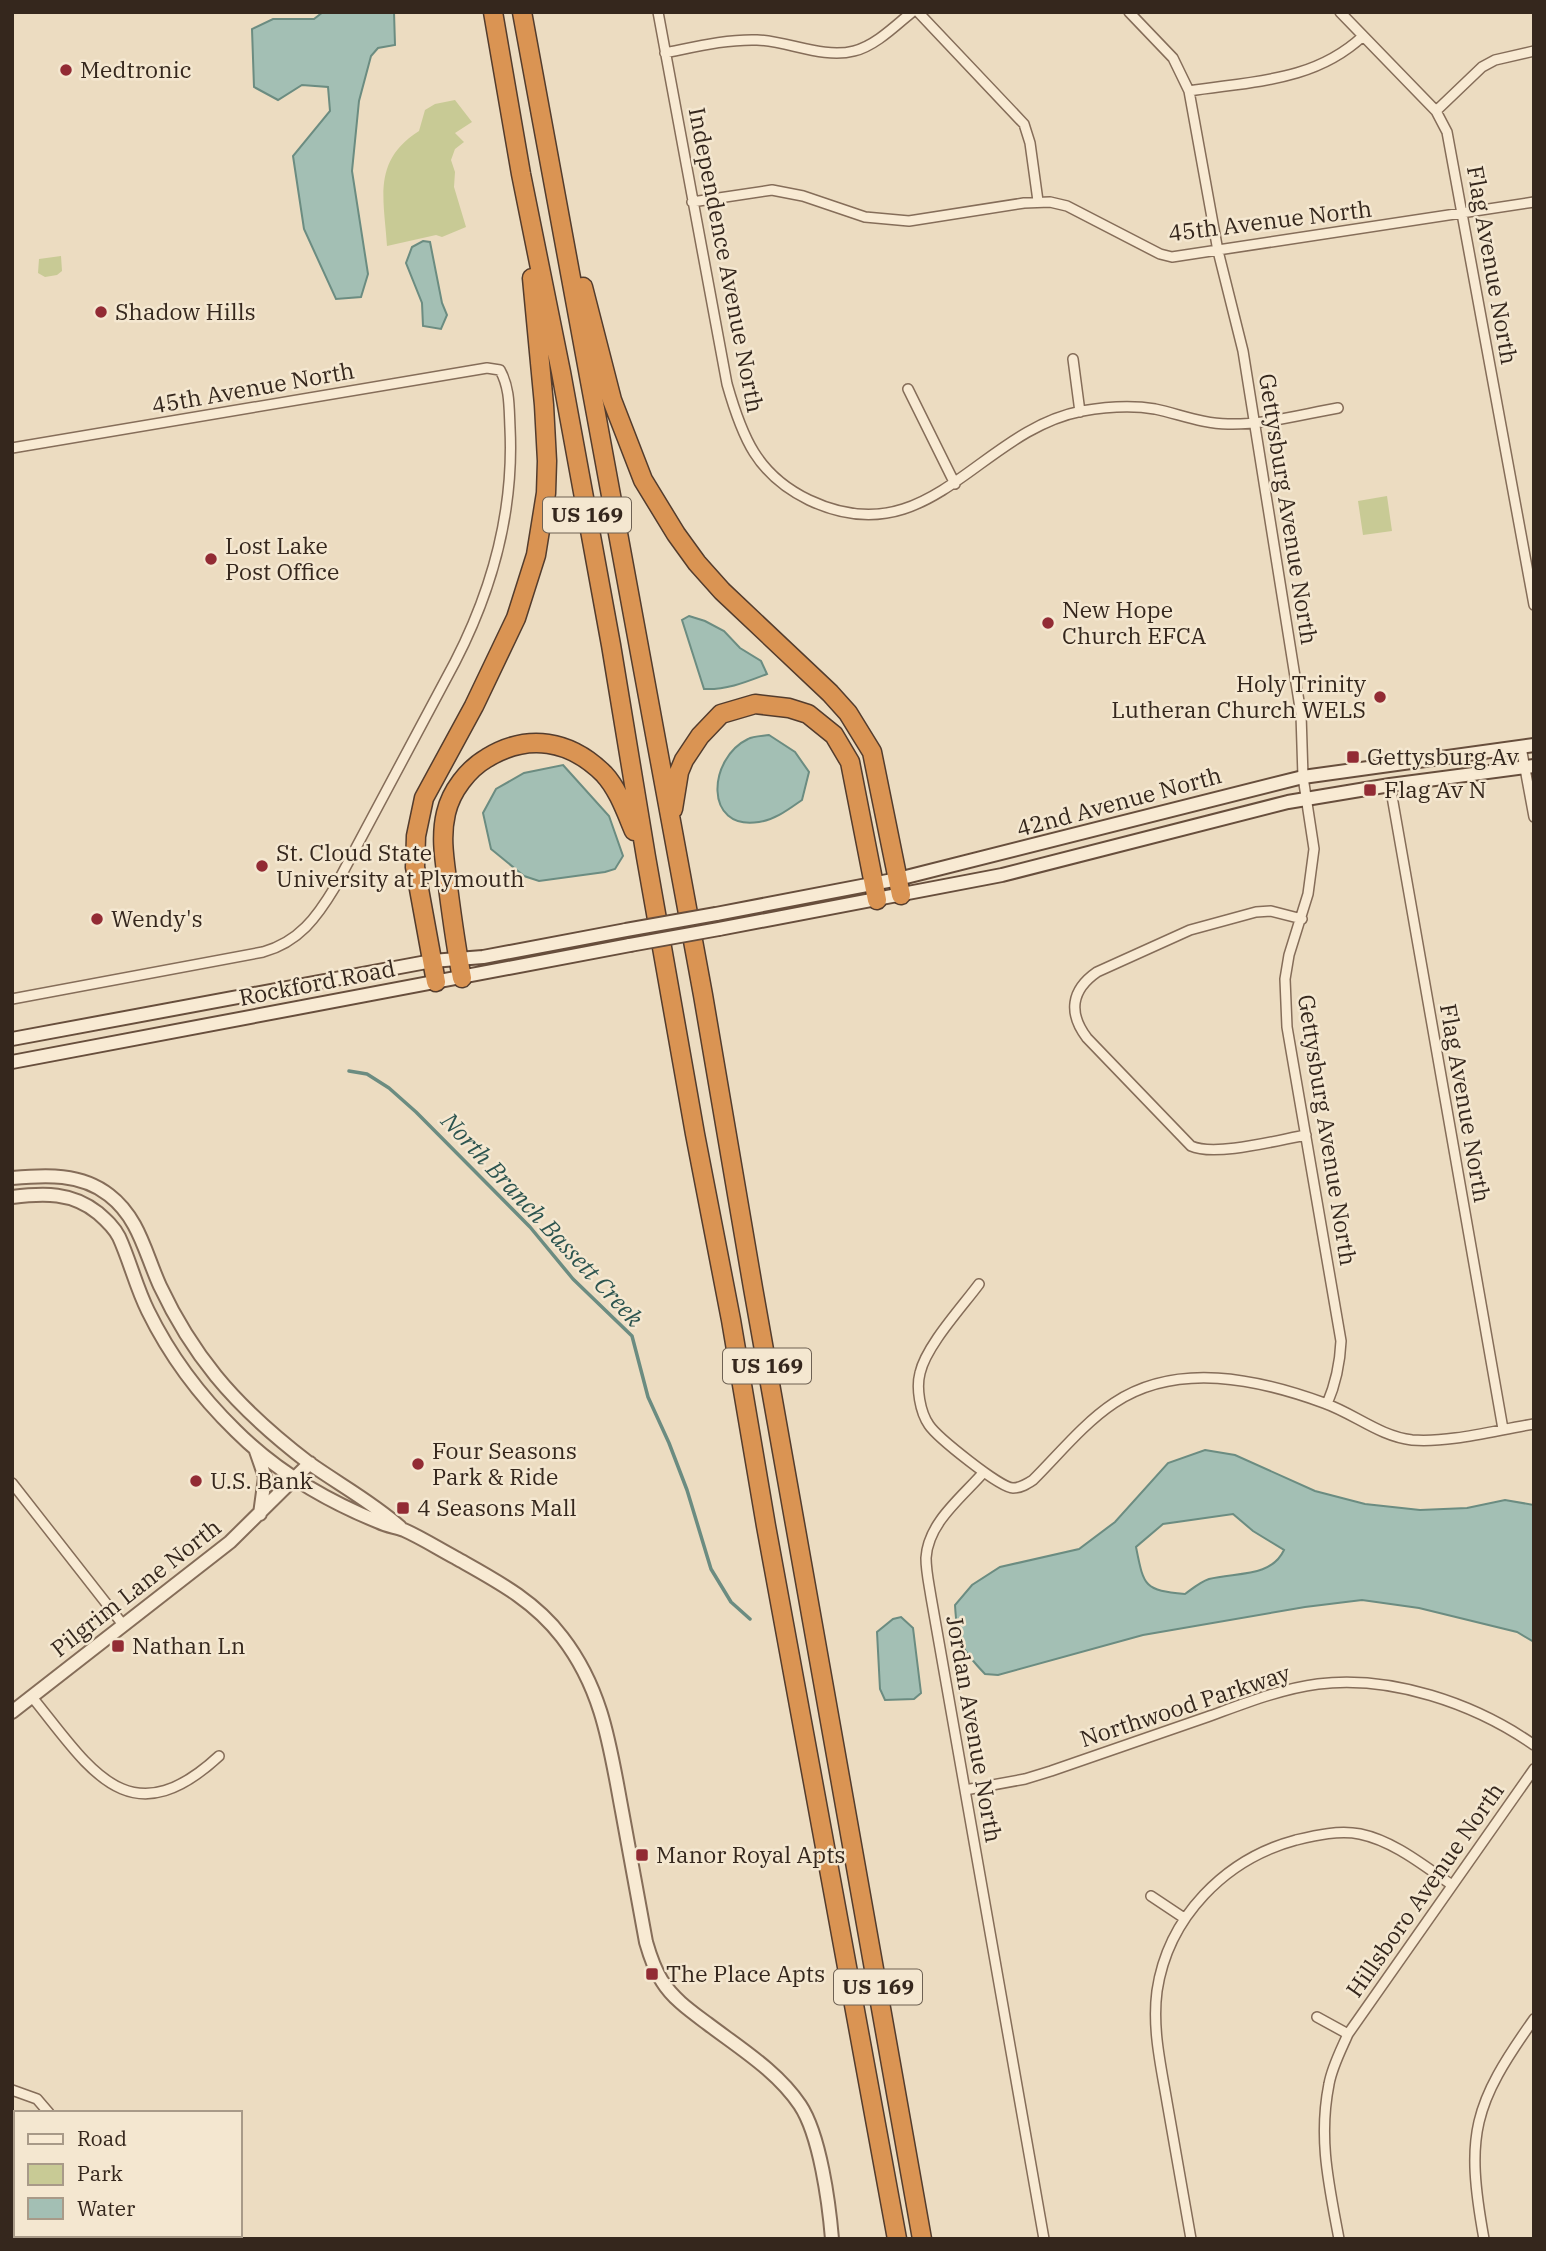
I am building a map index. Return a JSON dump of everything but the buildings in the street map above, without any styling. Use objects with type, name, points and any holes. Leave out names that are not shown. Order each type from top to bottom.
[{"type":"highway","name":"US 169","points":[[493,12],[521,174],[611,645],[646,857],[897,2239]]},
{"type":"highway","name":"US 169","points":[[523,12],[704,995],[753,1288],[922,2239]]},
{"type":"highway","points":[[436,982],[415,867],[416,836],[424,798],[486,682],[516,618],[536,555],[546,493],[544,405],[521,174]]},
{"type":"highway","points":[[557,204],[575,252],[612,400],[643,480],[685,547],[708,577],[848,713],[872,752],[900,887]]},
{"type":"highway","points":[[671,823],[679,772],[684,760],[700,736],[720,714],[755,704],[799,710],[819,721],[834,735],[846,753],[876,892]]},
{"type":"highway","points":[[462,978],[442,840],[450,800],[462,781],[481,761],[506,747],[526,743],[553,743],[563,746],[604,774],[617,793],[646,857]]},
{"type":"main road","name":"42nd Avenue North","points":[[629,946],[719,929],[900,887],[1303,777],[1527,746]]},
{"type":"main road","name":"42nd Avenue North","points":[[900,887],[1002,875],[1306,798],[1529,766]]},
{"type":"main road","name":"42nd Avenue North","points":[[626,930],[716,914],[876,892]]},
{"type":"main road","name":"Rockford Road","points":[[12,1039],[432,961],[483,957],[626,930]]},
{"type":"main road","name":"Rockford Road","points":[[12,1062],[629,946]]},
{"type":"main road","points":[[12,1178],[43,1175],[75,1178],[94,1185],[109,1195],[126,1211],[138,1228],[160,1286],[199,1353],[239,1403],[310,1463],[384,1512],[403,1530]]},
{"type":"main road","points":[[12,1197],[43,1193],[69,1196],[89,1206],[108,1222],[118,1236],[147,1310],[176,1359],[210,1404],[255,1448],[295,1479],[380,1522],[403,1530],[495,1579],[520,1595],[543,1615],[579,1661],[593,1687],[606,1725],[652,1963],[663,1983],[678,2001],[766,2067],[802,2107],[816,2147],[832,2239]]},
{"type":"main road","points":[[255,1448],[265,1477],[260,1514]]},
{"type":"main road","name":"Pilgrim Lane North","points":[[12,1712],[230,1542],[310,1463]]},
{"type":"street","name":"Independence Avenue North","points":[[658,12],[719,346],[734,410],[747,444],[774,479],[794,493],[839,512],[863,515],[911,507],[955,484],[1017,437],[1046,422],[1080,412],[1132,407],[1226,424],[1255,422],[1338,408]]},
{"type":"street","points":[[665,53],[740,40],[760,40],[840,53],[854,51],[868,46],[912,12]]},
{"type":"street","points":[[918,12],[1024,124],[1030,143],[1038,201]]},
{"type":"street","name":"Gettysburg Avenue North","points":[[1129,12],[1172,58],[1189,91],[1218,251],[1242,351],[1255,422],[1301,714],[1303,777],[1314,849],[1312,872],[1301,919],[1289,955],[1285,1004],[1341,1341],[1338,1373],[1327,1404]]},
{"type":"street","name":"Flag Avenue North","points":[[1340,12],[1436,111],[1451,144],[1534,605]]},
{"type":"street","points":[[1189,91],[1306,71],[1336,59],[1363,36]]},
{"type":"street","points":[[1436,111],[1482,67],[1495,60],[1534,51]]},
{"type":"street","name":"45th Avenue North","points":[[692,202],[772,190],[803,196],[865,217],[909,221],[1038,201],[1067,206],[1160,254],[1172,257],[1534,202]]},
{"type":"street","points":[[1073,359],[1080,412]]},
{"type":"street","name":"45th Avenue North","points":[[12,449],[487,368],[500,370],[507,382],[509,396],[510,463],[501,535],[488,589],[460,652],[335,887],[312,922],[301,933],[263,952],[12,999]]},
{"type":"street","points":[[908,389],[955,484]]},
{"type":"street","points":[[1527,746],[1534,817]]},
{"type":"street","name":"Flag Avenue North","points":[[1390,785],[1503,1429]]},
{"type":"street","points":[[1301,919],[1271,911],[1204,925],[1097,972],[1079,989],[1075,1000],[1075,1015],[1087,1038],[1184,1140],[1200,1150],[1216,1150],[1306,1135]]},
{"type":"street","points":[[979,1284],[926,1356],[919,1374],[919,1391],[929,1425],[983,1473],[1002,1485],[1013,1488],[1033,1480],[1094,1418],[1114,1403],[1160,1382],[1209,1376],[1277,1389],[1327,1404],[1390,1435],[1411,1440],[1434,1440],[1534,1424]]},
{"type":"street","name":"Jordan Avenue North","points":[[983,1473],[941,1519],[928,1545],[926,1560],[1044,2239]]},
{"type":"street","points":[[12,1483],[124,1626]]},
{"type":"street","name":"Northwood Parkway","points":[[965,1790],[1025,1779],[1262,1697],[1319,1684],[1377,1684],[1447,1701],[1485,1717],[1534,1745]]},
{"type":"street","points":[[32,1697],[99,1776],[114,1786],[149,1794],[166,1791],[183,1785],[219,1756]]},
{"type":"street","name":"Hillsboro Avenue North","points":[[1339,2239],[1323,2148],[1324,2118],[1330,2081],[1348,2034],[1534,1769]]},
{"type":"street","points":[[1191,2239],[1158,2052],[1155,2013],[1163,1964],[1184,1918],[1206,1891],[1252,1856],[1278,1845],[1323,1834],[1358,1834],[1373,1838],[1392,1846],[1452,1885]]},
{"type":"street","points":[[1151,1896],[1184,1918]]},
{"type":"street","points":[[1317,2017],[1348,2034]]},
{"type":"street","points":[[1484,2239],[1473,2162],[1481,2109],[1504,2060],[1534,2019]]},
{"type":"street","points":[[12,2090],[37,2099],[47,2111]]},
{"type":"green space","points":[[455,100],[472,122],[455,133],[464,142],[455,149],[451,160],[455,172],[454,187],[466,227],[442,237],[436,235],[387,246],[383,196],[387,168],[404,143],[419,131],[425,110],[435,104]]},
{"type":"green space","points":[[61,256],[62,271],[57,275],[45,277],[38,273],[39,259]]},
{"type":"green space","points":[[1387,496],[1392,531],[1363,535],[1358,501]]},
{"type":"water","points":[[323,12],[394,12],[395,45],[378,48],[371,56],[359,101],[352,171],[368,274],[361,297],[336,299],[304,229],[293,156],[330,111],[328,87],[302,85],[278,100],[254,87],[252,29],[273,19],[314,19]]},
{"type":"water","points":[[423,241],[430,242],[442,303],[447,315],[441,329],[423,326],[422,303],[406,263],[412,247]]},
{"type":"water","points":[[689,616],[724,631],[740,648],[761,661],[767,674],[729,687],[704,689],[682,620]]},
{"type":"water","points":[[769,735],[795,752],[809,772],[802,800],[771,819],[741,822],[728,816],[720,805],[719,776],[725,761],[735,748],[750,738]]},
{"type":"water","points":[[563,765],[609,816],[623,856],[615,869],[605,872],[539,881],[524,876],[491,849],[483,813],[496,789],[524,773]]},
{"type":"water","points":[[1205,1450],[1235,1455],[1315,1491],[1365,1504],[1420,1510],[1467,1508],[1505,1500],[1534,1505],[1534,1642],[1517,1632],[1419,1608],[1362,1600],[1143,1635],[998,1675],[985,1674],[965,1650],[957,1627],[955,1605],[972,1585],[1000,1567],[1079,1549],[1115,1522],[1168,1463]],"holes":[[[1233,1514],[1253,1531],[1284,1550],[1278,1559],[1261,1570],[1209,1579],[1185,1594],[1154,1588],[1148,1584],[1141,1571],[1136,1547],[1163,1524]]]},
{"type":"water","points":[[901,1617],[913,1628],[921,1693],[914,1699],[885,1700],[880,1689],[877,1632],[893,1619]]},
{"type":"waterway","name":"North Branch Bassett Creek","points":[[349,1071],[367,1074],[389,1088],[416,1112],[530,1227],[573,1279],[632,1336],[648,1397],[687,1490],[711,1569],[731,1602],[750,1619]]},
{"type":"place","name":"Medtronic","points":[[66,70]]},
{"type":"place","name":"Shadow Hills","points":[[101,312]]},
{"type":"place","name":"Lost Lake Post Office","points":[[211,559]]},
{"type":"place","name":"New Hope Church EFCA","points":[[1048,623]]},
{"type":"place","name":"Holy Trinity Lutheran Church WELS","points":[[1380,697]]},
{"type":"place","name":"Gettysburg Av","points":[[1353,757]]},
{"type":"place","name":"Flag Av N","points":[[1370,790]]},
{"type":"place","name":"St. Cloud State University at Plymouth","points":[[262,866]]},
{"type":"place","name":"Wendy's","points":[[97,919]]},
{"type":"place","name":"Four Seasons Park & Ride","points":[[418,1464]]},
{"type":"place","name":"U.S. Bank","points":[[196,1481]]},
{"type":"place","name":"4 Seasons Mall","points":[[403,1508]]},
{"type":"place","name":"Nathan Ln","points":[[118,1646]]},
{"type":"place","name":"Manor Royal Apts","points":[[642,1855]]},
{"type":"place","name":"The Place Apts","points":[[652,1974]]}]
